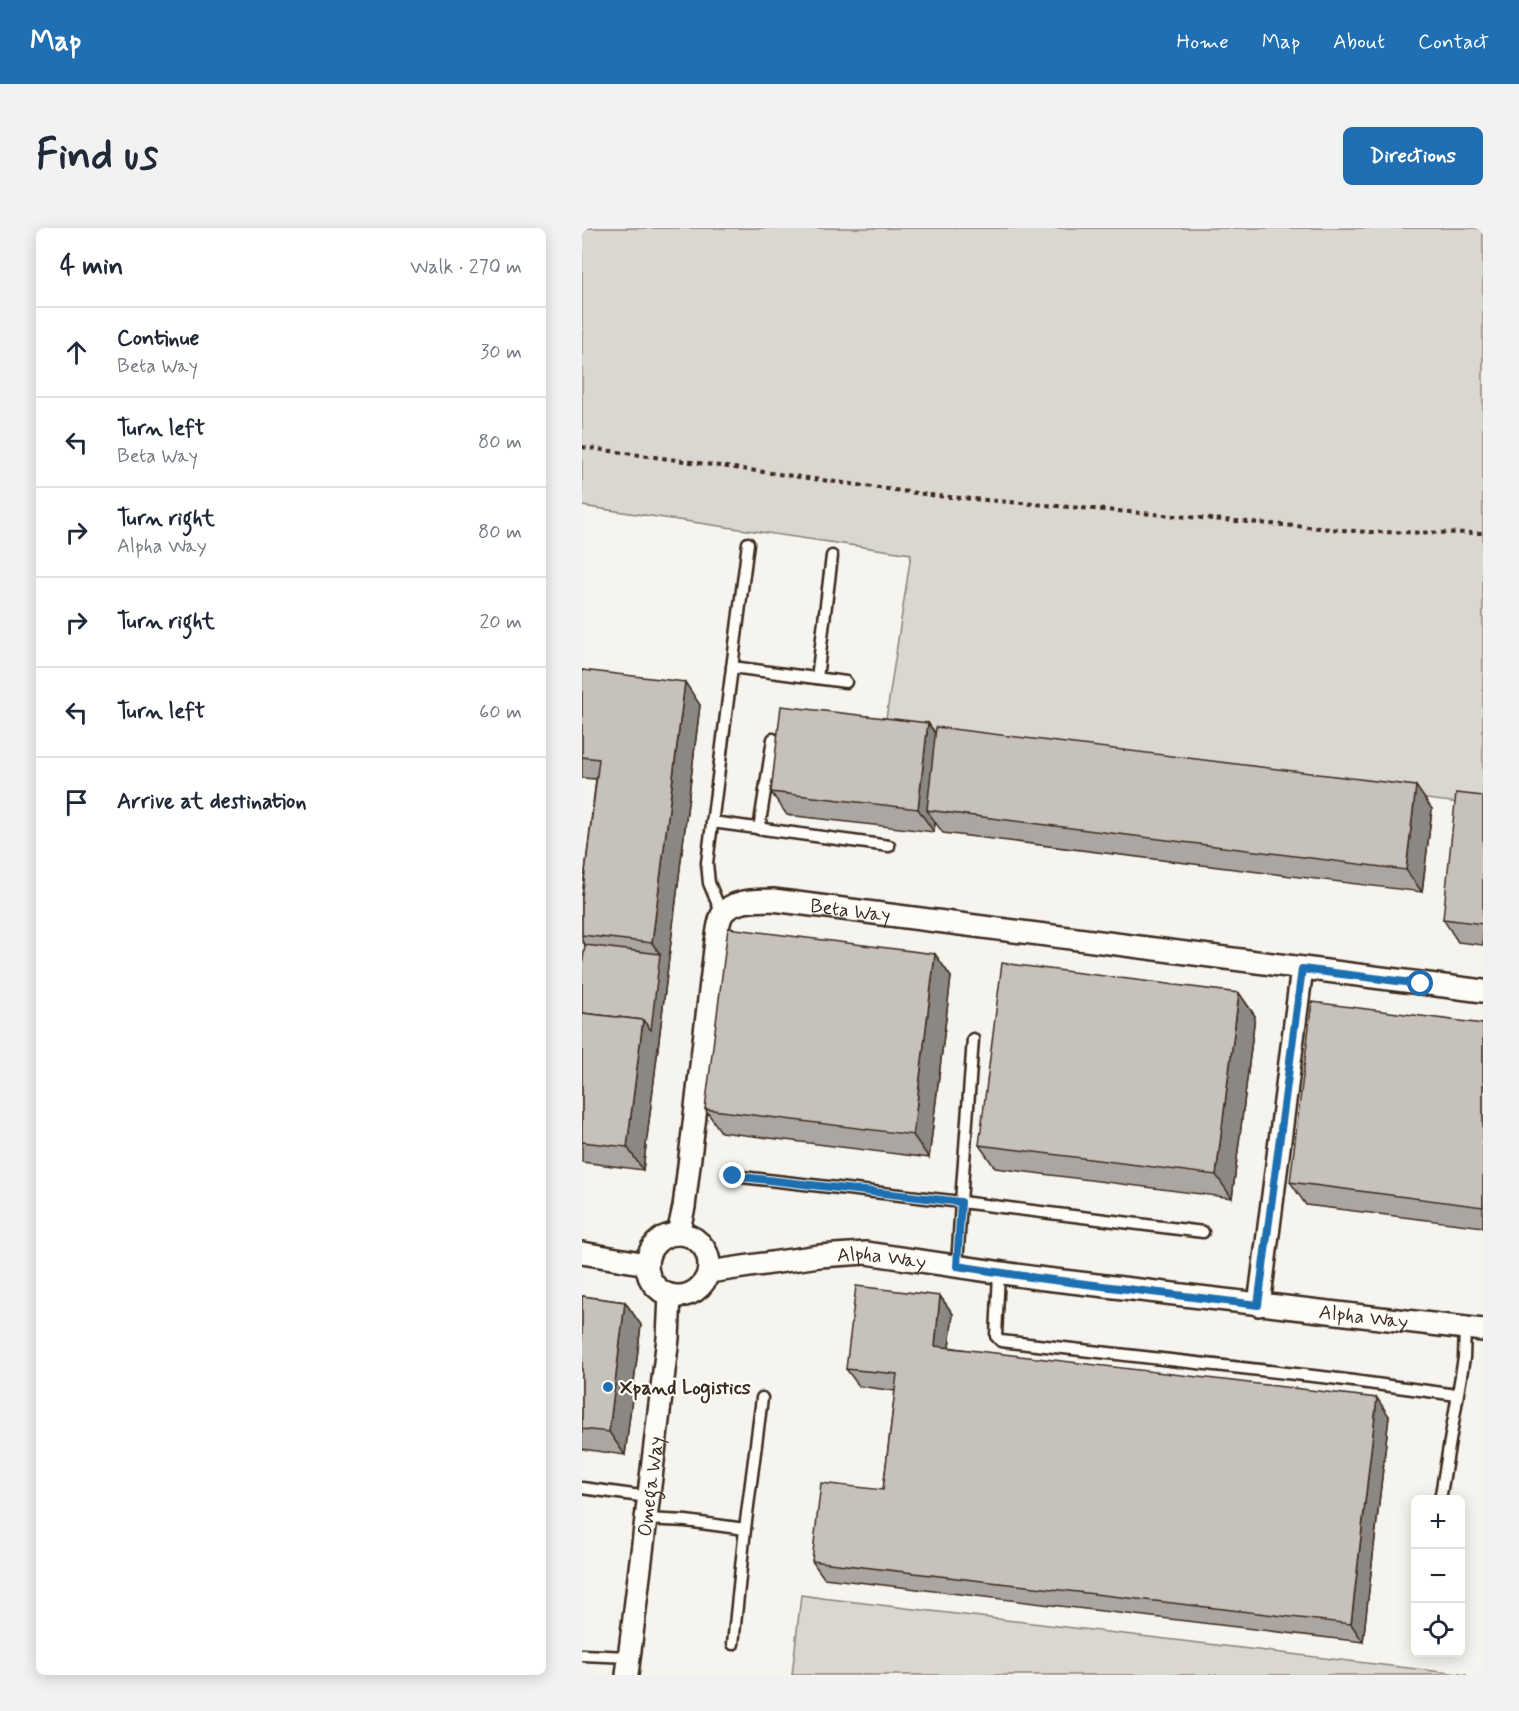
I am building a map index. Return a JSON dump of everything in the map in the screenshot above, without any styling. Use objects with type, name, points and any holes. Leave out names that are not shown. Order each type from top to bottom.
[{"type":"street","name":"Beta Way","points":[[722,914],[730,907],[747,902],[773,900],[1483,992]]},
{"type":"street","points":[[678,1234],[716,941],[722,914]]},
{"type":"street","points":[[1258,1305],[1302,969]]},
{"type":"street","points":[[678,1234],[698,1241],[706,1250],[709,1272],[704,1283],[694,1292],[684,1296],[670,1295],[658,1289],[652,1282],[647,1264],[653,1247],[661,1239],[678,1234]]},
{"type":"street","points":[[582,1253],[647,1264]]},
{"type":"street","name":"Alpha Way","points":[[709,1272],[819,1256],[866,1253],[999,1273],[1474,1329]]},
{"type":"street","name":"Omega Way","points":[[628,1666],[668,1338],[670,1295]]},
{"type":"lane","points":[[722,914],[709,883],[707,863],[748,543]]},
{"type":"lane","points":[[817,678],[832,556]]},
{"type":"lane","points":[[732,667],[846,682]]},
{"type":"lane","points":[[759,829],[772,739]]},
{"type":"lane","points":[[712,822],[889,846]]},
{"type":"lane","points":[[957,1266],[973,1039]]},
{"type":"lane","points":[[733,1176],[1203,1232]]},
{"type":"lane","points":[[999,1273],[996,1336],[1000,1341],[1331,1378],[1457,1395]]},
{"type":"lane","points":[[1441,1495],[1464,1358],[1474,1329]]},
{"type":"lane","points":[[733,1644],[762,1398]]},
{"type":"lane","points":[[582,1488],[648,1497]]},
{"type":"lane","points":[[645,1519],[686,1521],[745,1529]]},
{"type":"lane","points":[[582,1655],[628,1666]]},
{"type":"path","points":[[582,447],[938,496],[1367,532],[1483,533]]},
{"type":"shaded area","points":[[582,228],[1483,228],[1483,806],[884,732],[911,554],[582,506]]},
{"type":"shaded area","points":[[801,1595],[822,1598],[1467,1675],[792,1675]]},
{"type":"building","points":[[582,670],[685,682],[652,943],[582,935],[582,897],[599,759],[582,757]]},
{"type":"building","points":[[781,706],[928,723],[918,809],[771,792]]},
{"type":"building","points":[[936,727],[1416,786],[1406,870],[927,810]]},
{"type":"building","points":[[1456,793],[1483,796],[1483,924],[1443,919]]},
{"type":"building","points":[[728,928],[935,954],[913,1135],[705,1109]]},
{"type":"building","points":[[585,945],[660,954],[651,1030],[643,1020],[582,1013],[582,967]]},
{"type":"building","points":[[1002,963],[1239,993],[1216,1175],[979,1145]]},
{"type":"building","points":[[1312,1002],[1483,1024],[1483,1207],[1290,1182]]},
{"type":"building","points":[[582,1013],[643,1020],[627,1147],[582,1142]]},
{"type":"building","points":[[856,1286],[940,1296],[935,1346],[1377,1398],[1351,1624],[812,1561],[821,1483],[883,1490],[897,1374],[846,1369]]},
{"type":"building","points":[[582,1296],[625,1302],[609,1432],[582,1429]]},
{"type":"place","name":"Xpand Logistics","points":[[608,1387]]},
{"type":"route","points":[[733,1176],[961,1202],[957,1266],[1258,1305],[1302,969],[1421,984]]}]
